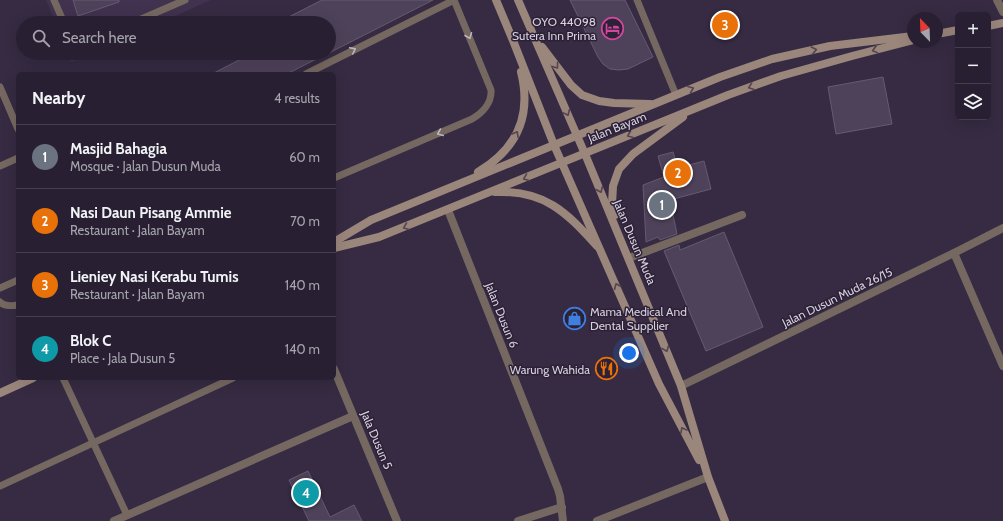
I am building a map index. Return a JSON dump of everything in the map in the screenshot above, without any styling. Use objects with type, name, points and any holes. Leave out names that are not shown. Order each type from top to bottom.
[{"type":"main road","points":[[496,0],[554,145],[659,384],[708,477]]},
{"type":"main road","name":"Jalan Dusun Muda","points":[[518,0],[629,258],[681,386],[708,477],[725,521]]},
{"type":"main road","points":[[991,26],[1003,24]]},
{"type":"main road","points":[[943,33],[955,31]]},
{"type":"main road","points":[[533,35],[571,85],[582,95],[614,104],[654,104]]},
{"type":"main road","points":[[336,241],[371,220],[720,77],[772,59],[830,46],[907,37]]},
{"type":"main road","name":"Jalan Bayam","points":[[336,248],[380,237],[728,95],[781,76],[907,42]]},
{"type":"main road","points":[[455,186],[485,168],[500,156],[509,146],[518,131],[523,115],[525,96],[523,79],[514,43]]},
{"type":"main road","points":[[622,243],[612,204],[613,186],[619,169],[633,154],[694,109]]},
{"type":"main road","points":[[489,193],[510,192],[526,194],[542,199],[571,219],[601,251]]},
{"type":"main road","points":[[0,393],[29,380]]},
{"type":"street","points":[[997,0],[1003,12]]},
{"type":"street","name":"Jalan Dusun 6","points":[[448,210],[558,489],[563,521]]},
{"type":"street","points":[[629,258],[742,215]]},
{"type":"street","name":"Jalan Dusun Muda 26/15","points":[[681,386],[1003,228]]},
{"type":"street","points":[[954,253],[1003,366]]},
{"type":"street","name":"Jala Dusun 5","points":[[336,374],[397,521]]},
{"type":"street","points":[[114,521],[353,416]]},
{"type":"street","points":[[597,521],[708,477]]},
{"type":"street","points":[[518,521],[562,507]]},
{"type":"lane","points":[[54,0],[61,16]]},
{"type":"lane","points":[[148,16],[185,0]]},
{"type":"lane","points":[[336,59],[454,0],[491,90],[490,101],[478,116],[336,177]]},
{"type":"lane","points":[[637,0],[676,95]]},
{"type":"lane","points":[[310,72],[334,60]]},
{"type":"lane","points":[[0,87],[16,124]]},
{"type":"lane","points":[[0,166],[16,159]]},
{"type":"lane","points":[[0,288],[16,281]]},
{"type":"lane","points":[[0,302],[2,304],[16,305]]},
{"type":"lane","points":[[65,380],[128,515]]},
{"type":"lane","points":[[0,486],[229,380]]},
{"type":"shaded area","points":[[46,0],[211,0],[176,16],[53,16]]},
{"type":"building","points":[[73,0],[119,0],[119,2],[78,16]]},
{"type":"building","points":[[322,0],[433,0],[336,49],[336,16],[291,16]]},
{"type":"building","name":"OYO 44098 Sutera Inn Prima","points":[[570,0],[625,0],[653,57],[628,69],[610,69],[603,64],[598,57]]},
{"type":"building","points":[[239,60],[314,60],[291,72],[216,72]]},
{"type":"building","points":[[883,77],[892,124],[836,134],[828,87]]},
{"type":"building","points":[[673,152],[678,168],[704,161],[711,189],[670,200],[677,234],[660,240],[658,237],[646,242],[643,185],[664,177],[658,156]]},
{"type":"building","points":[[724,232],[763,327],[706,351],[664,251],[679,245],[680,250]]},
{"type":"building","points":[[308,471],[330,517],[354,505],[362,521],[309,521],[289,480]]},
{"type":"place","name":"Lieniey Nasi Kerabu Tumis","points":[[725,25]]},
{"type":"place","name":"OYO 44098 Sutera Inn Prima","points":[[612,28]]},
{"type":"place","name":"Nasi Daun Pisang Ammie","points":[[678,173]]},
{"type":"place","name":"Masjid Bahagia","points":[[662,205]]},
{"type":"place","name":"Mama Medical And Dental Supplier","points":[[575,318]]},
{"type":"place","name":"Warung Wahida","points":[[606,369]]},
{"type":"place","name":"Blok C","points":[[306,493]]}]
